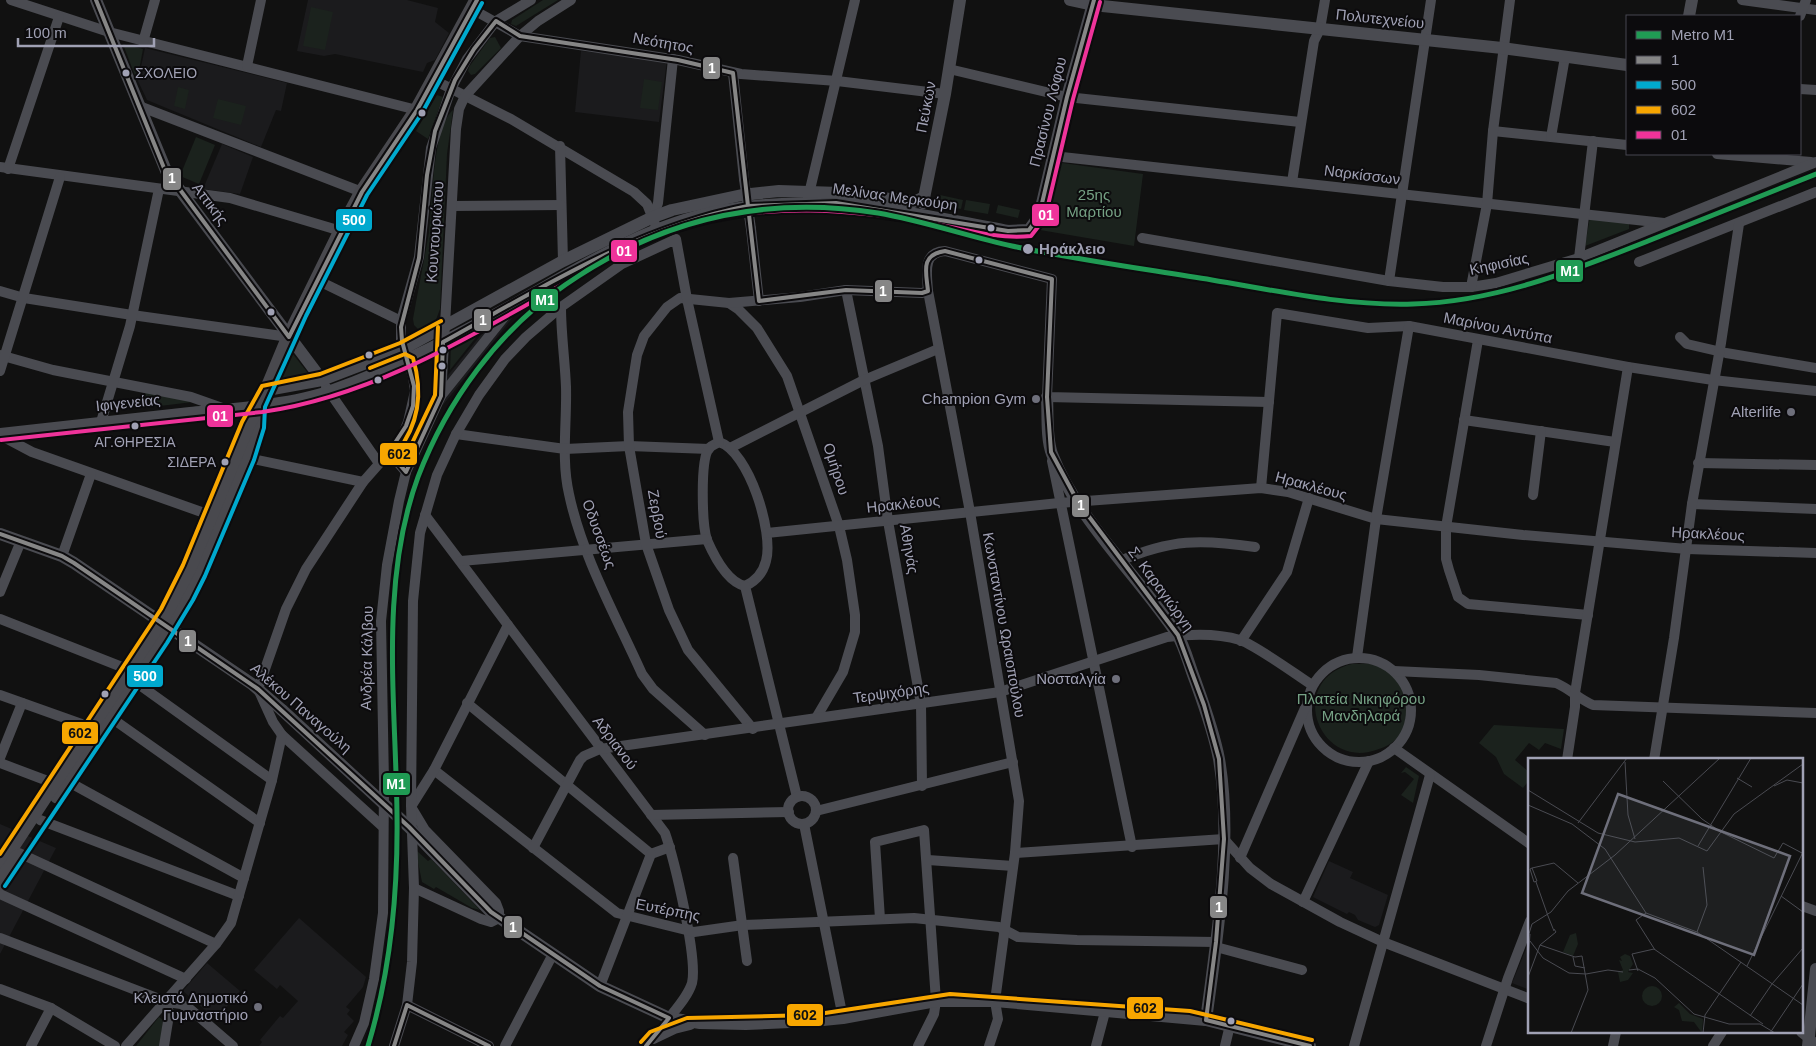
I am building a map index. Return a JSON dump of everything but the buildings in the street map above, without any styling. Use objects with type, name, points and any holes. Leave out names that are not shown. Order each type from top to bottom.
[{"type":"main road","points":[[164,625],[248,424],[267,390],[289,337],[341,231],[362,192],[417,110],[475,4]]},
{"type":"main road","points":[[6,856],[40,820],[90,727],[131,675],[199,574],[248,458],[258,427],[259,406]]},
{"type":"main road","points":[[0,883],[6,856],[110,717],[131,675]]},
{"type":"street","points":[[11,0],[143,42],[247,66],[417,110]]},
{"type":"street","name":"Αττικής","points":[[96,0],[164,168],[322,380]]},
{"type":"street","points":[[143,42],[155,0]]},
{"type":"street","points":[[247,66],[261,0]]},
{"type":"street","name":"Κουντουριώτου","points":[[258,689],[295,589],[363,482],[378,462],[400,439],[412,406],[414,384],[405,354],[401,321],[419,257],[431,148],[451,89],[467,59],[496,21],[531,0]]},
{"type":"street","name":"Κουντουριώτου","points":[[441,396],[457,120],[465,96],[520,36],[538,21],[571,0]]},
{"type":"street","points":[[809,197],[855,0]]},
{"type":"street","name":"Πεύκων","points":[[927,218],[922,215],[924,197],[945,94],[960,0]]},
{"type":"street","name":"Πολυτεχνείου","points":[[1070,0],[1502,48],[1626,65]]},
{"type":"street","points":[[1292,182],[1314,41],[1320,28],[1326,0]]},
{"type":"street","points":[[1389,281],[1431,0]]},
{"type":"street","points":[[1471,287],[1487,204],[1502,48],[1510,0]]},
{"type":"street","points":[[1690,15],[1692,0]]},
{"type":"street","points":[[1742,0],[1816,10]]},
{"type":"street","name":"Πρασίνου Λόφου","points":[[1029,230],[1039,216],[1067,97],[1093,2]]},
{"type":"street","name":"Νεότητος","points":[[475,4],[496,21],[520,36],[673,59],[733,73],[837,81],[945,94]]},
{"type":"street","points":[[60,17],[4,168],[60,177],[230,198],[341,231]]},
{"type":"street","points":[[1551,137],[1565,57]]},
{"type":"street","points":[[653,217],[658,203],[673,59]]},
{"type":"street","points":[[949,69],[1067,97],[1300,122]]},
{"type":"street","points":[[733,73],[759,300]]},
{"type":"street","points":[[434,80],[485,105],[560,146],[634,192],[647,204],[656,230]]},
{"type":"street","points":[[1801,88],[1816,90]]},
{"type":"street","points":[[139,106],[362,192]]},
{"type":"street","points":[[1493,131],[1626,144]]},
{"type":"street","points":[[1579,258],[1593,141]]},
{"type":"street","points":[[560,146],[563,261]]},
{"type":"street","points":[[1736,155],[1815,162]]},
{"type":"street","name":"Ναρκίσσων","points":[[1053,156],[1668,223]]},
{"type":"street","points":[[1772,180],[1775,157]]},
{"type":"street","name":"Κηφισίας","points":[[1142,238],[1389,281],[1443,287],[1471,287],[1496,283],[1579,258],[1815,162]]},
{"type":"street","points":[[0,371],[2,356],[24,298],[60,177]]},
{"type":"street","points":[[101,422],[132,315],[159,189]]},
{"type":"street","points":[[1639,262],[1816,192]]},
{"type":"street","name":"Μελίνας Μερκούρη","points":[[259,406],[329,392],[405,354],[444,327],[563,261],[653,217],[672,210],[742,195],[907,202],[918,201],[924,197]]},
{"type":"street","name":"Μελίνας Μερκούρη","points":[[267,390],[322,380],[443,342],[611,250],[656,230],[718,211],[809,197],[1008,232],[1029,230]]},
{"type":"street","points":[[453,206],[562,206]]},
{"type":"street","points":[[1654,758],[1687,549],[1698,463],[1719,351],[1739,224]]},
{"type":"street","points":[[394,1046],[407,1005],[412,962],[414,888],[411,806],[413,602],[420,533],[438,475],[456,434],[479,394],[505,359],[537,327],[622,264],[676,239],[687,299],[719,442],[730,448],[758,495],[767,533],[767,559],[764,569],[758,578],[745,586]]},
{"type":"street","name":"Σ. Καραγιώργη","points":[[930,256],[933,253],[945,252],[1052,279],[1047,397],[1051,452],[1078,502],[1120,561],[1178,635],[1204,706],[1219,759],[1224,839],[1216,945],[1206,1020]]},
{"type":"street","name":"Κωνσταντίνου Ωραιοπούλου","points":[[930,256],[926,266],[928,290],[970,512],[1019,800],[1015,853],[995,1002],[998,1019],[989,1046]]},
{"type":"street","points":[[317,280],[401,321]]},
{"type":"street","points":[[687,299],[729,303],[846,290],[922,293],[928,290]]},
{"type":"street","name":"Αθηνάς","points":[[846,290],[878,446],[888,520],[921,704],[922,786]]},
{"type":"street","points":[[0,292],[24,298],[132,315],[289,337]]},
{"type":"street","name":"Ζερβού","points":[[687,299],[680,298],[667,307],[644,336],[637,354],[632,378],[628,412],[629,446],[646,544],[669,610],[688,650],[753,729]]},
{"type":"street","name":"Ανδρέα Κάλβου","points":[[354,1046],[364,1022],[374,979],[383,913],[382,826],[384,783],[381,621],[387,566],[406,472],[441,396],[515,303]]},
{"type":"street","name":"Ομήρου","points":[[729,303],[738,309],[757,328],[777,356],[801,412],[839,526],[852,595],[854,632],[843,672],[816,718]]},
{"type":"street","name":"Οδυσσέως","points":[[561,308],[566,387],[565,449],[568,493],[587,550],[647,682],[705,735]]},
{"type":"street","name":"Μαρίνου Αντύπα","points":[[1269,402],[1277,313],[1368,328],[1409,326],[1628,367],[1713,380],[1816,391]]},
{"type":"street","points":[[1357,657],[1376,519],[1409,326]]},
{"type":"street","points":[[1680,337],[1687,344],[1816,368]]},
{"type":"street","points":[[1478,340],[1446,527],[1446,559],[1455,589],[1463,602],[1588,615]]},
{"type":"street","points":[[730,448],[864,380],[938,349]]},
{"type":"street","points":[[2,356],[52,370],[191,397],[226,410]]},
{"type":"street","points":[[1567,758],[1575,707],[1575,693],[1628,367]]},
{"type":"street","points":[[322,380],[378,462]]},
{"type":"street","points":[[1047,397],[1269,402],[1261,488]]},
{"type":"street","name":"Ιφιγενείας","points":[[0,435],[101,422],[259,406]]},
{"type":"street","points":[[1464,420],[1615,442]]},
{"type":"street","points":[[1533,495],[1541,432]]},
{"type":"street","points":[[456,434],[565,449],[629,446],[708,449],[719,442]]},
{"type":"street","points":[[0,435],[32,452],[210,515]]},
{"type":"street","points":[[708,449],[703,503],[707,539],[724,570],[734,581],[745,586]]},
{"type":"street","points":[[389,452],[406,472]]},
{"type":"street","points":[[1051,452],[1059,503],[1132,846]]},
{"type":"street","points":[[248,458],[363,482]]},
{"type":"street","points":[[1698,463],[1816,465]]},
{"type":"street","points":[[62,556],[91,474]]},
{"type":"street","name":"Ηρακλέους","points":[[767,533],[1059,503],[1261,488],[1309,498],[1376,519],[1687,549],[1816,553]]},
{"type":"street","points":[[1309,498],[1287,572],[1242,641],[1312,685]]},
{"type":"street","points":[[1692,504],[1816,509]]},
{"type":"street","name":"Αδριανού","points":[[425,515],[665,833],[670,847],[688,929],[693,973],[692,983],[688,992],[669,1018]]},
{"type":"street","name":"Αλέκου Παναγούλη","points":[[0,534],[62,556],[258,689],[409,827],[495,915],[600,986],[669,1018],[700,1023],[754,1024],[843,1018],[936,1001],[995,1002],[1206,1020],[1310,1046]]},
{"type":"street","points":[[461,561],[707,539]]},
{"type":"street","points":[[0,592],[21,541]]},
{"type":"street","points":[[1120,561],[1169,544],[1204,542],[1255,547]]},
{"type":"street","points":[[745,586],[797,797]]},
{"type":"street","points":[[0,619],[131,675],[272,780]]},
{"type":"street","points":[[411,806],[434,770],[508,625]]},
{"type":"street","name":"Τερψιχόρης","points":[[600,749],[753,729],[816,718],[1000,692],[1178,635],[1219,636],[1242,641]]},
{"type":"street","points":[[1240,858],[1306,706],[1312,685],[1320,674],[1331,665],[1357,657],[1374,659],[1394,671],[1406,686],[1411,704],[1408,728],[1394,748],[1383,756],[1369,761],[1356,762],[1342,760],[1324,749],[1311,733],[1307,720],[1306,706]]},
{"type":"street","points":[[1394,671],[1546,682],[1567,688],[1583,701],[1592,705],[1816,713]]},
{"type":"street","points":[[258,689],[273,722],[282,734],[382,826]]},
{"type":"street","points":[[0,695],[90,727]]},
{"type":"street","points":[[0,758],[22,702]]},
{"type":"street","points":[[467,703],[651,854]]},
{"type":"street","points":[[110,717],[260,823]]},
{"type":"street","points":[[126,1046],[142,1026],[167,1002],[232,923],[272,780],[282,734]]},
{"type":"street","points":[[1394,748],[1528,843]]},
{"type":"street","points":[[533,848],[566,784],[584,756],[600,749]]},
{"type":"street","points":[[1303,902],[1369,761]]},
{"type":"street","points":[[0,762],[60,782],[244,878]]},
{"type":"street","points":[[816,811],[1013,762]]},
{"type":"street","name":"Ευτέρπης","points":[[434,770],[617,913],[626,917],[701,932],[743,925],[824,920],[914,918],[1005,930],[1018,936],[1216,945],[1302,970]]},
{"type":"street","points":[[1354,1046],[1430,775]]},
{"type":"street","points":[[797,797],[808,797],[813,801],[816,811],[812,820],[804,824],[794,821],[789,812],[789,806],[797,797]]},
{"type":"street","points":[[411,806],[425,830],[496,903],[499,911],[495,915]]},
{"type":"street","points":[[651,815],[789,812]]},
{"type":"street","points":[[40,820],[239,896]]},
{"type":"street","points":[[804,824],[843,1018]]},
{"type":"street","points":[[880,919],[875,842],[924,830],[928,860],[936,1001],[934,1014],[918,1046]]},
{"type":"street","points":[[1015,853],[1224,839],[1240,858],[1271,884],[1303,902],[1383,942],[1528,998]]},
{"type":"street","points":[[600,986],[651,854],[670,847]]},
{"type":"street","points":[[6,856],[216,944]]},
{"type":"street","points":[[733,858],[747,961]]},
{"type":"street","points":[[928,860],[1013,866]]},
{"type":"street","name":"Αλέκου Παναγούλη","points":[[414,888],[481,919],[491,922],[495,915]]},
{"type":"street","points":[[0,894],[186,979]]},
{"type":"street","points":[[1804,907],[1816,911]]},
{"type":"street","points":[[1486,1046],[1504,989],[1528,926]]},
{"type":"street","points":[[0,938],[167,1002],[181,1004],[190,1009],[233,1046]]},
{"type":"street","points":[[505,1046],[553,954]]},
{"type":"street","points":[[1808,1040],[1816,969]]},
{"type":"street","points":[[0,989],[52,1008],[115,1046]]},
{"type":"street","points":[[164,1046],[169,1015],[167,1002]]},
{"type":"street","points":[[407,1005],[489,1046]]},
{"type":"street","points":[[31,1046],[52,1008]]},
{"type":"street","points":[[1096,1046],[1105,1012]]},
{"type":"street","points":[[650,1042],[669,1018]]},
{"type":"street","points":[[650,1042],[674,1028],[700,1023]]},
{"type":"street","points":[[1225,1046],[1230,1025]]},
{"type":"street","points":[[1713,1046],[1721,1034]]},
{"type":"shaded area","points":[[308,0],[407,0],[438,8],[435,22],[449,33],[435,60],[427,63],[423,72],[335,54],[324,56],[297,51]]},
{"type":"shaded area","points":[[145,48],[287,83],[281,111],[276,110],[261,147],[147,100],[138,81]]},
{"type":"shaded area","points":[[581,51],[667,60],[659,122],[575,112]]},
{"type":"shaded area","points":[[222,144],[253,157],[240,194],[203,189]]},
{"type":"shaded area","points":[[525,302],[443,405],[444,380],[494,319]]},
{"type":"shaded area","points":[[0,824],[56,848],[0,954]]},
{"type":"shaded area","points":[[1329,861],[1353,872],[1350,878],[1388,895],[1379,925],[1375,927],[1358,920],[1355,915],[1349,912],[1347,914],[1313,897]]},
{"type":"shaded area","points":[[299,918],[366,977],[363,987],[346,1007],[350,1010],[347,1014],[354,1021],[344,1032],[348,1035],[342,1046],[259,1046],[262,1042],[260,1040],[280,1016],[283,1018],[298,1001],[280,985],[277,989],[254,970]]},
{"type":"shaded area","points":[[1528,944],[1528,989],[1512,983]]},
{"type":"shaded area","points":[[207,963],[240,991],[222,1012],[224,1015],[218,1021],[183,991]]},
{"type":"green space","points":[[543,0],[558,0],[516,26],[511,24],[512,20]]},
{"type":"green space","points":[[311,7],[333,12],[325,50],[303,46]]},
{"type":"green space","points":[[495,37],[501,48],[475,74],[471,75],[468,71],[469,67],[490,38]]},
{"type":"green space","points":[[123,44],[143,49],[137,81]]},
{"type":"green space","points":[[644,79],[662,82],[658,110],[640,108]]},
{"type":"green space","points":[[178,87],[189,90],[185,109],[174,106]]},
{"type":"green space","points":[[437,95],[443,97],[428,139],[416,131]]},
{"type":"green space","points":[[218,99],[246,106],[241,125],[213,118]]},
{"type":"green space","points":[[453,110],[447,154],[440,309],[434,325],[418,329],[414,325],[413,319],[429,232],[437,149],[446,119]]},
{"type":"green space","points":[[196,137],[215,145],[199,184],[180,176]]},
{"type":"green space","name":"25ης Μαρτίου","points":[[1055,162],[1143,174],[1134,246],[1040,230]]},
{"type":"green space","points":[[940,195],[963,200],[961,209],[938,204]]},
{"type":"green space","points":[[966,200],[990,204],[988,214],[964,210]]},
{"type":"green space","points":[[998,205],[1020,210],[1018,218],[996,213]]},
{"type":"green space","points":[[1590,217],[1629,222],[1629,229],[1585,246]]},
{"type":"green space","points":[[485,326],[450,370],[451,343]]},
{"type":"green space","points":[[292,353],[311,377],[280,381]]},
{"type":"green space","points":[[145,392],[193,402],[143,408]]},
{"type":"green space","name":"Πλατεία Νικηφόρου Μανδηλαρά","points":[[1352,664],[1372,664],[1385,669],[1393,676],[1404,694],[1406,714],[1404,724],[1395,740],[1383,748],[1356,753],[1339,747],[1326,736],[1318,721],[1315,704],[1319,687],[1331,673]]},
{"type":"green space","points":[[1494,725],[1564,729],[1561,749],[1545,743],[1539,750],[1529,743],[1515,760],[1528,771],[1528,782],[1523,788],[1504,774],[1496,757],[1479,743]]},
{"type":"green space","points":[[1406,767],[1419,776],[1413,803],[1401,795],[1414,779],[1405,772],[1401,773]]},
{"type":"green space","points":[[417,851],[428,861],[431,859],[480,910],[472,908],[436,887],[434,889],[422,882]]},
{"type":"green space","points":[[159,1017],[163,1020],[160,1046],[136,1046]]},
{"type":"metro line","name":"Μ1","points":[[368,1046],[382,989],[392,932],[397,844],[392,644],[398,559],[406,517],[418,477],[430,449],[444,421],[477,370],[518,324],[541,303],[601,262],[638,243],[676,228],[714,218],[754,210],[794,207],[836,208],[895,216],[995,242],[1062,256],[1312,297],[1388,304],[1444,302],[1474,298],[1562,274],[1816,174]]},
{"type":"transit line","name":"1","points":[[96,0],[164,168],[289,337],[362,192],[417,110],[477,0]]},
{"type":"transit line","name":"1","points":[[748,206],[836,203],[1008,231],[1029,230],[1039,216],[1067,97],[1094,0]]},
{"type":"transit line","name":"01","points":[[1,440],[262,412],[299,405],[335,395],[370,383],[438,353],[594,266],[633,247],[674,230],[724,217],[781,211],[839,212],[926,222],[992,235],[1031,236],[1045,218],[1073,99],[1100,2]]},
{"type":"transit line","name":"500","points":[[5,886],[167,643],[193,600],[254,460],[264,428],[265,407],[306,316],[367,195],[422,113],[482,3]]},
{"type":"transit line","name":"1","points":[[496,21],[520,36],[678,60],[733,73],[748,206],[707,216],[628,244],[554,281],[443,342],[441,396],[406,472],[389,452],[406,426],[413,406],[414,386],[402,341],[401,327],[419,258],[427,175],[435,131],[455,80],[474,49],[496,21]]},
{"type":"transit line","name":"1","points":[[748,206],[759,301],[846,290],[922,293],[928,291],[926,271],[928,260],[937,253],[945,251],[1052,279],[1047,397],[1051,452],[1078,502],[1178,635],[1204,705],[1219,759],[1224,839],[1216,942],[1206,1020],[1310,1046]]},
{"type":"transit line","name":"602","points":[[0,854],[161,609],[183,565],[242,422],[262,386],[320,374],[400,343],[441,321]]},
{"type":"transit line","name":"602","points":[[370,368],[405,354],[413,358],[418,383],[417,407],[411,430],[397,452],[404,460],[435,395],[438,327]]},
{"type":"transit line","name":"1","points":[[0,534],[62,556],[74,563],[258,689],[409,827],[491,912],[600,986],[669,1018],[646,1046]]},
{"type":"transit line","name":"602","points":[[641,1042],[650,1032],[687,1018],[812,1015],[950,994],[1190,1011],[1312,1040]]},
{"type":"transit line","name":"1","points":[[394,1046],[407,1005],[489,1046]]},
{"type":"place","name":"ΣΧΟΛΕΙΟ","points":[[126,73]]},
{"type":"place","name":"Ηράκλειο","points":[[1028,249]]},
{"type":"place","name":"Champion Gym","points":[[1036,399]]},
{"type":"place","name":"Alterlife","points":[[1791,412]]},
{"type":"place","name":"ΑΓ.ΘΗΡΕΣΙΑ","points":[[135,426]]},
{"type":"place","name":"ΣΙΔΕΡΑ","points":[[225,462]]},
{"type":"place","name":"Νοσταλγία","points":[[1116,679]]},
{"type":"place","name":"Κλειστό Δημοτικό Γυμναστήριο","points":[[258,1007]]}]
